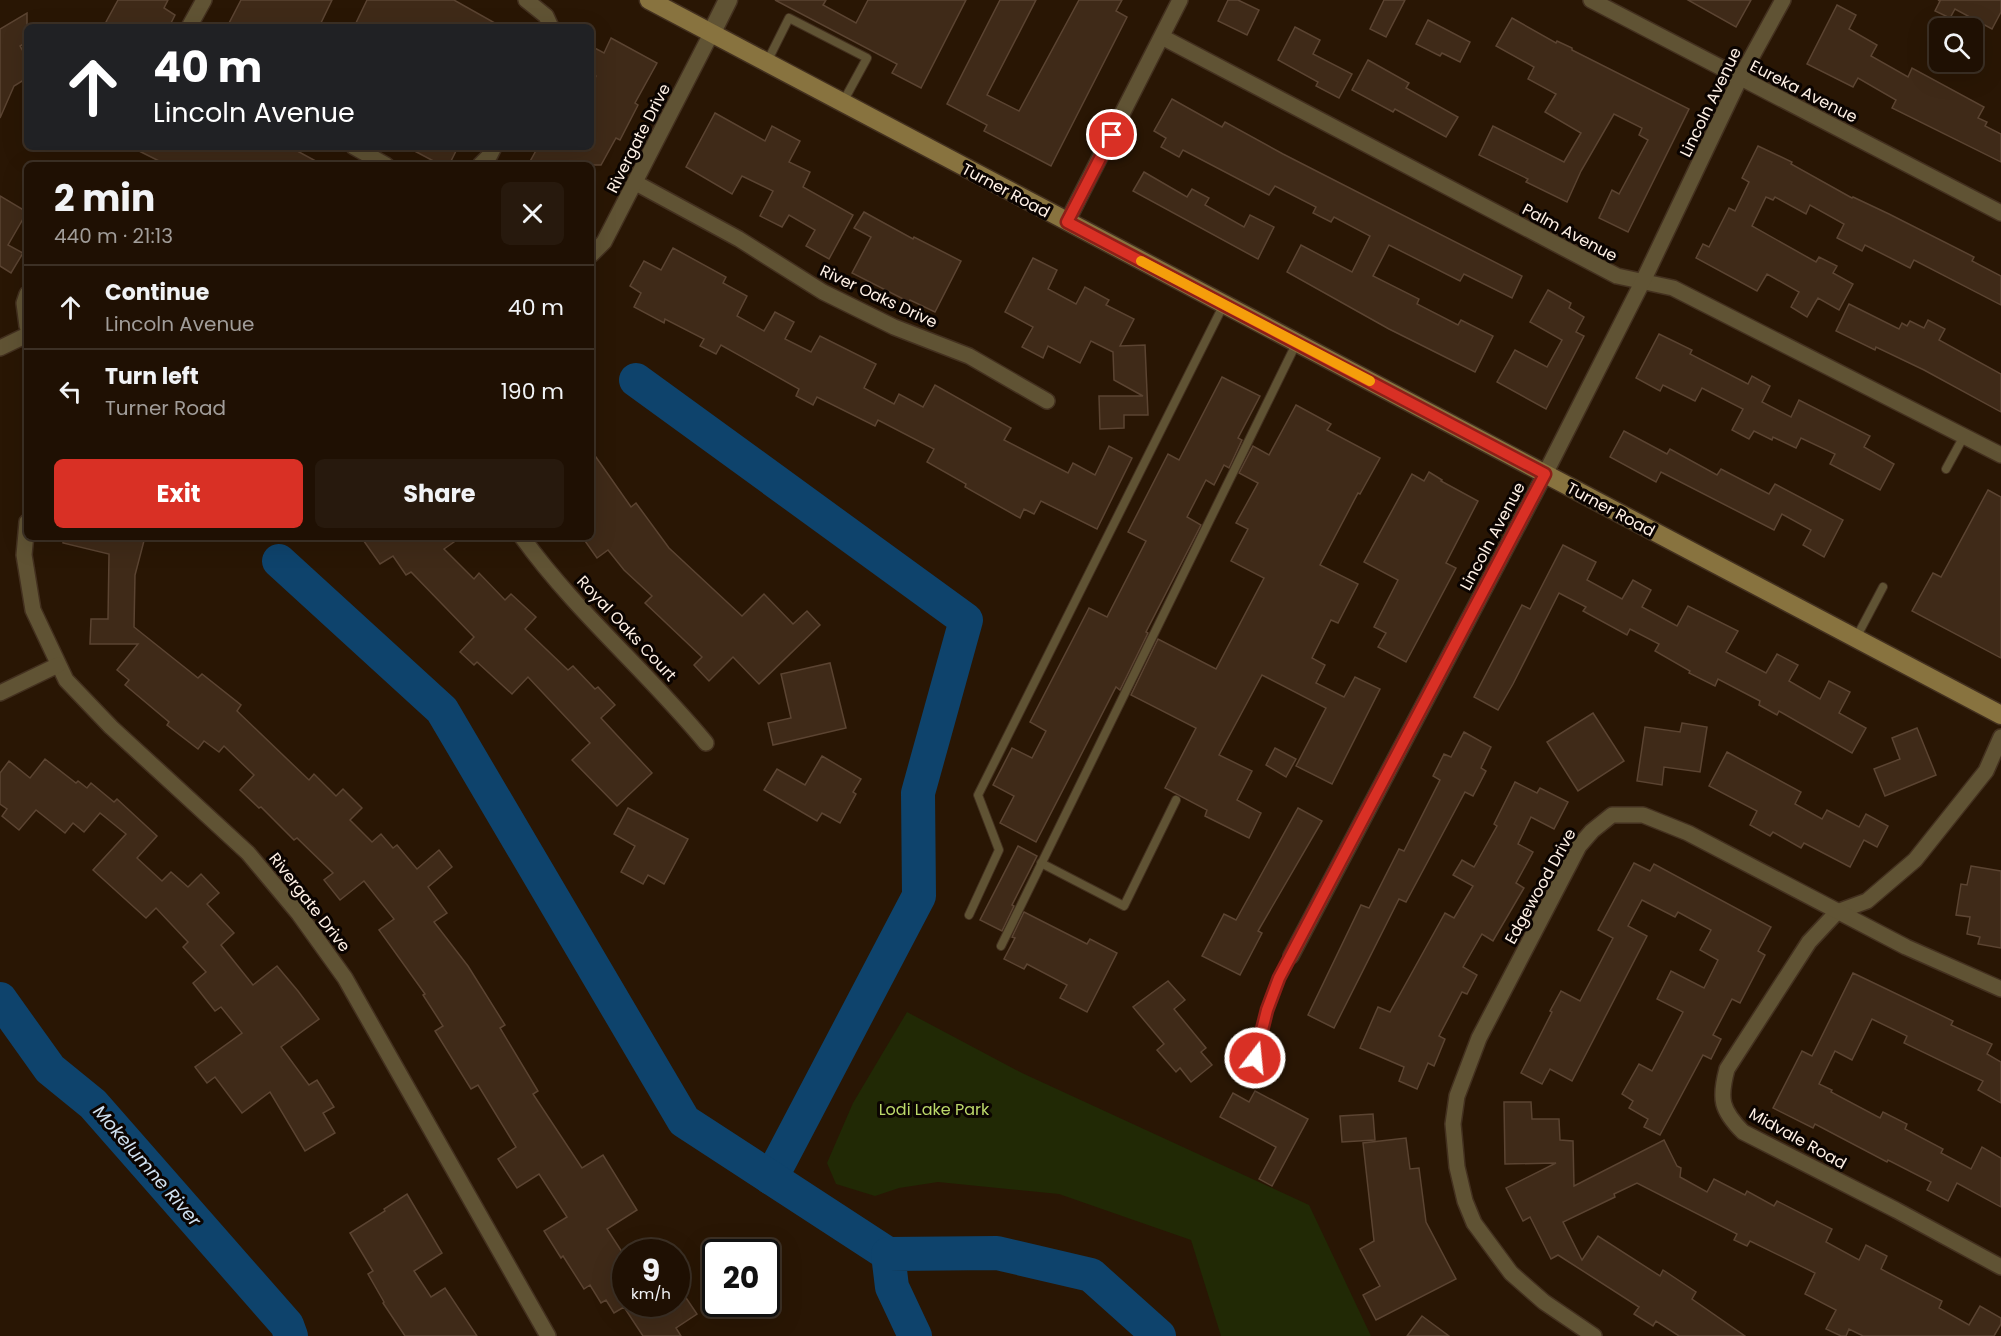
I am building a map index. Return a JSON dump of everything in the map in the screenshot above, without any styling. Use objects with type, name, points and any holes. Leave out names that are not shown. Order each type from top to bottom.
[{"type":"main road","name":"Turner Road","points":[[649,0],[2001,715]]},
{"type":"street","points":[[191,24],[204,0]]},
{"type":"street","points":[[526,0],[546,16],[550,24]]},
{"type":"street","points":[[711,34],[728,0]]},
{"type":"street","points":[[1067,222],[1180,0]]},
{"type":"street","name":"Eureka Avenue","points":[[1591,0],[2001,213]]},
{"type":"street","name":"Lincoln Avenue","points":[[1291,956],[1545,474],[1643,281],[1740,78],[1783,0]]},
{"type":"street","name":"Rivergate Drive","points":[[594,252],[604,242],[636,183],[711,34]]},
{"type":"street","name":"Palm Avenue","points":[[1162,37],[1617,276],[1673,288],[2001,455]]},
{"type":"street","points":[[359,150],[381,162]]},
{"type":"street","points":[[483,162],[492,150]]},
{"type":"street","name":"River Oaks Drive","points":[[636,183],[739,238],[823,292],[894,327],[969,356],[1047,401]]},
{"type":"street","points":[[0,348],[24,336]]},
{"type":"street","name":"Rivergate Drive","points":[[25,540],[24,555],[33,610],[66,680],[111,727],[248,853],[299,914],[345,978],[548,1336]]},
{"type":"street","name":"Royal Oaks Court","points":[[524,540],[538,559],[678,709],[706,743]]},
{"type":"street","points":[[0,693],[58,665]]},
{"type":"street","points":[[1837,912],[1867,901],[1916,860],[1986,771],[2001,737]]},
{"type":"street","name":"Edgewood Drive","points":[[1594,1336],[1544,1302],[1511,1274],[1474,1222],[1465,1201],[1457,1167],[1453,1124],[1457,1096],[1479,1038],[1579,846],[1592,831],[1612,815],[1643,815],[1688,833],[1758,868],[1906,947],[2001,989]]},
{"type":"street","name":"Midvale Road","points":[[1837,912],[1809,942],[1727,1069],[1722,1089],[1724,1107],[1731,1120],[1743,1132],[1896,1210],[2001,1267]]},
{"type":"lane","points":[[766,63],[789,18],[867,58],[843,103]]},
{"type":"lane","points":[[969,915],[999,850],[978,795],[1224,304]]},
{"type":"lane","points":[[1001,946],[1297,342]]},
{"type":"lane","points":[[1946,469],[1964,435]]},
{"type":"lane","points":[[1856,638],[1883,587]]},
{"type":"lane","points":[[1041,863],[1124,906],[1176,800]]},
{"type":"lane","points":[[1248,1078],[1267,1010],[1279,978],[1291,956]]},
{"type":"green space","name":"Lodi Lake Park","points":[[907,1012],[1022,1073],[1309,1205],[1371,1336],[1221,1336],[1191,1240],[1059,1194],[938,1182],[899,1188],[875,1196],[836,1184],[827,1163],[853,1103]]},
{"type":"building","points":[[118,0],[168,0],[164,8],[175,15],[170,24],[109,24],[106,22]]},
{"type":"building","points":[[241,0],[332,0],[320,24],[229,24]]},
{"type":"building","points":[[367,0],[454,0],[497,24],[355,24]]},
{"type":"building","points":[[775,0],[826,0],[823,5],[856,23],[868,0],[966,0],[921,88],[892,73],[897,64]]},
{"type":"building","points":[[1000,0],[1036,0],[987,95],[1019,111],[1079,0],[1122,0],[1116,11],[1127,17],[1051,166],[984,131],[987,125],[947,104]]},
{"type":"building","points":[[1228,0],[1238,0],[1259,10],[1247,35],[1218,21]]},
{"type":"building","points":[[1384,0],[1405,0],[1386,37],[1370,29]]},
{"type":"building","points":[[1688,0],[1751,0],[1736,27]]},
{"type":"building","points":[[1938,0],[2001,0],[2001,12],[1992,29],[1983,24],[1983,18],[1972,18],[1955,9],[1950,18],[1935,11],[1940,1]]},
{"type":"building","points":[[1837,5],[1856,15],[1849,29],[1877,45],[1871,56],[1908,77],[1912,68],[1984,107],[1978,118],[1987,122],[1985,126],[2001,134],[2001,162],[1892,108],[1896,100],[1858,78],[1853,87],[1807,64]]},
{"type":"building","points":[[27,13],[27,24],[24,24],[24,44],[20,46],[24,53],[24,80],[14,86],[0,118],[0,29]]},
{"type":"building","points":[[1512,18],[1556,43],[1557,41],[1572,48],[1689,109],[1628,232],[1599,218],[1612,190],[1619,194],[1648,140],[1639,135],[1642,128],[1614,114],[1581,171],[1567,202],[1526,182],[1528,179],[1479,155],[1493,126],[1564,162],[1581,133],[1545,112],[1556,94],[1528,79],[1534,67],[1496,46]]},
{"type":"building","points":[[1428,20],[1470,42],[1460,62],[1442,53],[1440,56],[1416,44]]},
{"type":"building","points":[[1295,27],[1320,40],[1313,54],[1352,74],[1339,98],[1316,86],[1318,82],[1278,60]]},
{"type":"building","points":[[611,38],[657,63],[635,103],[638,105],[620,140],[616,138],[601,165],[594,165],[594,162],[530,162],[536,150],[594,150],[594,80],[596,76],[594,75],[594,48],[604,53]]},
{"type":"building","points":[[1368,60],[1409,83],[1406,88],[1458,117],[1446,137],[1395,109],[1393,112],[1352,90]]},
{"type":"building","points":[[1172,99],[1222,127],[1225,122],[1522,276],[1512,298],[1464,274],[1460,281],[1389,245],[1373,276],[1419,299],[1417,304],[1458,325],[1461,320],[1493,336],[1475,372],[1389,329],[1287,272],[1301,245],[1352,272],[1370,236],[1334,217],[1331,222],[1313,213],[1316,207],[1275,186],[1269,195],[1183,150],[1179,157],[1161,147],[1166,138],[1154,131]]},
{"type":"building","points":[[715,113],[765,141],[772,126],[800,141],[789,162],[810,172],[803,187],[853,215],[829,259],[806,246],[815,230],[789,215],[782,227],[760,216],[773,191],[742,176],[732,194],[686,167]]},
{"type":"building","points":[[1758,146],[1792,162],[1791,164],[1852,198],[1974,257],[1972,261],[2001,276],[2001,305],[1914,260],[1910,268],[1865,245],[1862,251],[1837,238],[1844,224],[1810,205],[1806,214],[1775,197],[1773,200],[1766,197],[1752,226],[1816,262],[1819,257],[1837,266],[1833,273],[1853,284],[1839,310],[1818,298],[1807,317],[1791,307],[1799,292],[1767,274],[1757,291],[1696,258],[1703,244],[1709,247],[1729,208],[1735,211],[1749,182],[1742,178]]},
{"type":"building","points":[[137,150],[296,150],[318,162],[161,162]]},
{"type":"building","points":[[413,150],[456,150],[450,162],[435,162]]},
{"type":"building","points":[[1144,172],[1187,197],[1192,189],[1209,198],[1205,205],[1244,227],[1250,215],[1274,227],[1258,259],[1133,191]]},
{"type":"building","points":[[0,196],[24,210],[24,217],[8,245],[23,253],[11,273],[0,266]]},
{"type":"building","points":[[864,212],[913,239],[914,237],[961,261],[935,312],[910,300],[909,302],[852,273],[871,237],[854,228]]},
{"type":"building","points":[[673,248],[726,277],[723,283],[747,296],[737,316],[764,331],[775,312],[794,322],[785,339],[811,352],[820,336],[876,364],[864,388],[894,404],[899,394],[923,407],[935,385],[1011,428],[1004,440],[1068,473],[1073,463],[1095,475],[1109,446],[1132,458],[1097,529],[1041,501],[1034,514],[1024,509],[1020,518],[965,487],[966,484],[927,462],[934,449],[878,420],[875,426],[817,397],[813,405],[796,396],[799,389],[721,345],[716,354],[700,346],[704,339],[665,319],[664,323],[634,307],[641,293],[630,286],[644,261],[661,270]]},
{"type":"building","points":[[1033,258],[1057,270],[1048,289],[1076,304],[1085,287],[1109,300],[1106,305],[1134,319],[1120,346],[1145,345],[1148,415],[1124,415],[1124,428],[1100,429],[1099,396],[1143,396],[1114,380],[1113,352],[1091,341],[1080,363],[1048,346],[1043,358],[1022,347],[1033,327],[1005,312]]},
{"type":"building","points":[[1548,290],[1571,303],[1569,308],[1584,317],[1576,332],[1584,336],[1546,409],[1497,382],[1515,350],[1547,367],[1562,340],[1530,322]]},
{"type":"building","points":[[1849,304],[1899,329],[1902,323],[1907,326],[1910,321],[1924,328],[1928,320],[1945,329],[1939,340],[2001,374],[2001,412],[1924,370],[1836,331]]},
{"type":"building","points":[[1659,334],[1692,350],[1690,354],[1748,384],[1752,376],[1770,386],[1762,402],[1791,417],[1799,400],[1870,436],[1864,447],[1894,464],[1880,490],[1830,464],[1835,454],[1801,438],[1796,448],[1754,431],[1749,439],[1732,430],[1743,409],[1702,388],[1695,401],[1663,385],[1660,391],[1636,378]]},
{"type":"building","points":[[1222,377],[1260,396],[1238,438],[1242,440],[1229,468],[1224,465],[1214,485],[1206,480],[1187,517],[1201,525],[1146,632],[1148,633],[1120,690],[1116,687],[1036,842],[1000,823],[1014,796],[993,785],[1012,748],[1032,758],[1046,731],[1030,722],[1089,608],[1107,617],[1146,541],[1128,532],[1168,454],[1179,460]]},
{"type":"building","points":[[1296,405],[1331,424],[1327,430],[1380,458],[1360,494],[1358,493],[1320,565],[1358,584],[1338,623],[1331,620],[1312,658],[1325,665],[1316,683],[1344,697],[1355,677],[1380,689],[1332,784],[1296,766],[1326,708],[1262,675],[1219,755],[1252,771],[1237,800],[1261,813],[1249,838],[1205,816],[1207,810],[1165,788],[1196,728],[1131,695],[1158,639],[1216,669],[1264,578],[1231,561],[1248,529],[1236,523],[1258,483],[1239,473],[1253,446],[1269,455]]},
{"type":"building","points":[[1624,431],[1667,454],[1670,449],[1717,475],[1721,469],[1769,494],[1775,484],[1843,520],[1824,557],[1803,545],[1811,530],[1782,514],[1774,530],[1661,472],[1656,482],[1610,457]]},
{"type":"building","points":[[594,454],[631,507],[636,503],[669,548],[742,616],[764,594],[793,624],[807,611],[820,625],[759,684],[733,657],[709,681],[694,665],[702,657],[645,603],[652,596],[624,570],[608,550],[597,558],[585,541],[594,540]]},
{"type":"building","points":[[1429,472],[1478,501],[1446,563],[1456,568],[1406,662],[1378,647],[1386,633],[1374,627],[1398,580],[1364,562],[1412,474],[1424,481]]},
{"type":"building","points":[[1988,490],[2001,497],[2001,658],[1912,611],[1933,573],[1941,577]]},
{"type":"building","points":[[63,540],[144,540],[135,575],[134,627],[198,678],[202,674],[241,705],[237,711],[309,780],[314,774],[336,796],[343,789],[362,808],[350,820],[372,842],[381,834],[393,848],[397,845],[417,869],[439,850],[452,867],[428,887],[447,913],[434,922],[468,966],[505,1025],[500,1028],[538,1091],[533,1094],[582,1168],[603,1155],[637,1210],[607,1229],[614,1239],[612,1310],[606,1300],[601,1303],[590,1285],[584,1289],[544,1231],[567,1217],[539,1174],[517,1188],[498,1159],[516,1147],[478,1085],[471,1089],[435,1031],[443,1026],[423,995],[425,994],[379,930],[394,919],[364,881],[340,900],[324,880],[333,873],[297,838],[294,840],[240,790],[254,775],[224,746],[219,752],[204,741],[198,749],[167,725],[169,722],[125,685],[129,680],[117,670],[138,644],[90,644],[91,619],[108,619],[109,554],[63,543]]},
{"type":"building","points":[[363,540],[457,540],[444,549],[474,579],[479,573],[505,600],[511,594],[536,617],[525,629],[568,670],[573,666],[595,689],[598,687],[615,705],[601,718],[652,773],[617,806],[572,760],[590,743],[528,677],[512,694],[477,662],[474,665],[460,652],[474,637],[411,572],[406,575],[393,556],[380,564]]},
{"type":"building","points":[[1563,545],[1596,562],[1587,580],[1622,599],[1633,580],[1651,590],[1642,607],[1677,626],[1688,606],[1738,631],[1726,652],[1766,673],[1777,654],[1798,665],[1789,681],[1820,699],[1829,681],[1850,692],[1839,713],[1866,728],[1852,753],[1779,711],[1777,715],[1759,705],[1760,701],[1718,679],[1715,686],[1689,673],[1690,671],[1655,651],[1659,644],[1630,629],[1627,635],[1583,611],[1586,607],[1559,593],[1498,710],[1474,697],[1522,605],[1530,609]]},
{"type":"building","points":[[830,663],[846,728],[773,745],[768,723],[791,718],[781,674]]},
{"type":"building","points":[[1593,713],[1624,761],[1578,791],[1547,742]]},
{"type":"building","points":[[1682,723],[1707,727],[1700,772],[1664,767],[1662,785],[1637,781],[1645,727],[1680,732]]},
{"type":"building","points":[[1917,728],[1936,775],[1885,796],[1874,769],[1900,759],[1892,738]]},
{"type":"building","points":[[1464,732],[1491,747],[1481,768],[1486,771],[1473,796],[1465,792],[1406,902],[1399,899],[1334,1028],[1308,1015],[1361,905],[1369,908],[1399,849],[1404,851],[1440,780],[1433,776],[1444,754],[1451,757]]},
{"type":"building","points":[[1275,748],[1296,759],[1286,777],[1266,765]]},
{"type":"building","points":[[1727,752],[1801,792],[1795,804],[1822,819],[1827,810],[1859,827],[1866,814],[1888,826],[1877,847],[1864,840],[1850,867],[1804,843],[1801,848],[1773,832],[1770,836],[1750,825],[1757,811],[1709,786]]},
{"type":"building","points":[[822,756],[861,779],[853,792],[856,794],[840,823],[822,813],[817,821],[764,790],[777,769],[805,785]]},
{"type":"building","points":[[45,759],[76,783],[78,781],[87,788],[91,783],[114,802],[117,799],[157,836],[137,858],[162,881],[171,872],[188,887],[201,874],[219,893],[207,904],[234,933],[221,945],[253,985],[277,966],[298,991],[319,1019],[281,1047],[309,1085],[317,1080],[334,1107],[323,1113],[335,1133],[305,1151],[270,1092],[242,1113],[215,1077],[207,1083],[195,1067],[242,1033],[221,1007],[215,1011],[193,983],[206,972],[183,947],[188,942],[156,908],[146,918],[93,870],[126,834],[100,813],[84,832],[73,823],[65,833],[36,810],[19,830],[2,816],[7,809],[0,804],[0,773],[9,761],[30,778]]},
{"type":"building","points":[[1515,782],[1537,793],[1540,788],[1568,802],[1554,829],[1531,817],[1518,844],[1533,852],[1516,883],[1524,888],[1493,941],[1482,934],[1463,967],[1477,975],[1467,994],[1462,992],[1439,1036],[1445,1039],[1434,1066],[1428,1063],[1417,1089],[1399,1081],[1404,1067],[1360,1048],[1378,1007],[1390,1012],[1445,913],[1454,918],[1473,886],[1453,875],[1462,860],[1474,867],[1497,826],[1494,824]]},
{"type":"building","points":[[628,808],[688,839],[664,884],[648,875],[643,884],[621,872],[635,846],[614,834]]},
{"type":"building","points":[[1298,808],[1322,821],[1258,931],[1262,933],[1240,975],[1202,956],[1224,914],[1236,920]]},
{"type":"building","points":[[1018,846],[1037,856],[1012,905],[1014,906],[1002,931],[980,920]]},
{"type":"building","points":[[1634,863],[1650,871],[1654,864],[1771,927],[1758,951],[1765,955],[1740,1003],[1732,999],[1713,1035],[1721,1039],[1711,1059],[1703,1055],[1660,1135],[1644,1127],[1648,1119],[1629,1108],[1633,1101],[1622,1094],[1639,1064],[1652,1071],[1683,1012],[1657,999],[1671,971],[1704,988],[1718,960],[1700,950],[1711,930],[1678,912],[1675,917],[1642,900],[1628,926],[1647,936],[1572,1081],[1550,1069],[1542,1084],[1521,1073],[1561,991],[1580,1001],[1613,938],[1598,930]]},
{"type":"building","points":[[1971,866],[2001,871],[2001,948],[1978,944],[1980,937],[1967,934],[1970,917],[1956,915],[1961,884],[1967,885]]},
{"type":"building","points":[[1024,912],[1087,944],[1090,939],[1117,953],[1087,1012],[1060,998],[1067,985],[1027,964],[1024,969],[1004,959],[1015,938],[1012,937]]},
{"type":"building","points":[[1853,973],[1953,1021],[1951,1025],[1992,1044],[1987,1054],[2001,1062],[2001,1103],[1978,1090],[1983,1081],[1904,1043],[1907,1036],[1872,1019],[1852,1060],[1835,1051],[1819,1084],[1880,1118],[1883,1112],[1907,1124],[1905,1129],[1943,1149],[1941,1153],[1971,1169],[1982,1147],[2001,1158],[2001,1207],[1957,1183],[1948,1201],[1927,1190],[1931,1182],[1815,1124],[1813,1128],[1773,1108],[1802,1051],[1812,1056]]},
{"type":"building","points":[[1168,981],[1185,1000],[1174,1009],[1206,1048],[1201,1052],[1212,1065],[1191,1082],[1180,1068],[1176,1072],[1157,1050],[1164,1044],[1133,1007]]},
{"type":"building","points":[[1255,1091],[1308,1119],[1272,1186],[1259,1179],[1276,1147],[1220,1117],[1233,1093],[1249,1102]]},
{"type":"building","points":[[1504,1102],[1531,1102],[1532,1119],[1559,1119],[1560,1140],[1573,1141],[1574,1186],[1664,1140],[1677,1166],[1681,1168],[1680,1177],[1707,1192],[1714,1179],[1745,1195],[1747,1191],[1774,1206],[1777,1201],[1832,1229],[1826,1242],[1859,1260],[1866,1245],[1887,1256],[1881,1269],[1942,1301],[1939,1308],[1969,1325],[1980,1306],[2001,1318],[2001,1324],[1994,1336],[1863,1336],[1849,1329],[1846,1336],[1841,1336],[1826,1329],[1836,1310],[1805,1294],[1815,1273],[1750,1241],[1747,1246],[1734,1240],[1737,1234],[1637,1183],[1614,1194],[1615,1197],[1563,1222],[1582,1260],[1598,1236],[1660,1276],[1663,1270],[1696,1292],[1692,1299],[1745,1336],[1679,1336],[1656,1321],[1653,1326],[1634,1314],[1639,1307],[1558,1255],[1551,1259],[1530,1217],[1523,1221],[1506,1188],[1556,1163],[1505,1164]]},
{"type":"building","points":[[1373,1114],[1375,1140],[1342,1142],[1340,1116]]},
{"type":"building","points":[[1406,1138],[1410,1169],[1419,1168],[1426,1222],[1456,1279],[1376,1320],[1363,1295],[1380,1286],[1360,1249],[1374,1241],[1363,1143]]},
{"type":"building","points":[[407,1194],[442,1253],[414,1271],[431,1297],[445,1288],[477,1336],[405,1336],[383,1303],[368,1274],[373,1271],[350,1233]]},
{"type":"building","points":[[690,1304],[697,1314],[676,1328],[681,1336],[643,1336],[631,1317],[690,1317]]},
{"type":"building","points":[[1422,1316],[1449,1336],[1407,1336]]},
{"type":"waterway","points":[[636,380],[966,620],[918,793],[919,896],[771,1178]]},
{"type":"waterway","points":[[279,561],[442,710],[684,1121],[888,1254]]},
{"type":"waterway","name":"Mokelumne River","points":[[0,999],[50,1069],[93,1104],[287,1325],[291,1336]]},
{"type":"waterway","name":"Mokelumne River","points":[[915,1336],[892,1287],[888,1254],[997,1253],[1091,1275],[1159,1336]]},
{"type":"slow traffic","points":[[1141,261],[1370,381]]},
{"type":"route","points":[[1112,135],[1067,222],[1545,474],[1279,978],[1267,1010],[1255,1058]]}]
